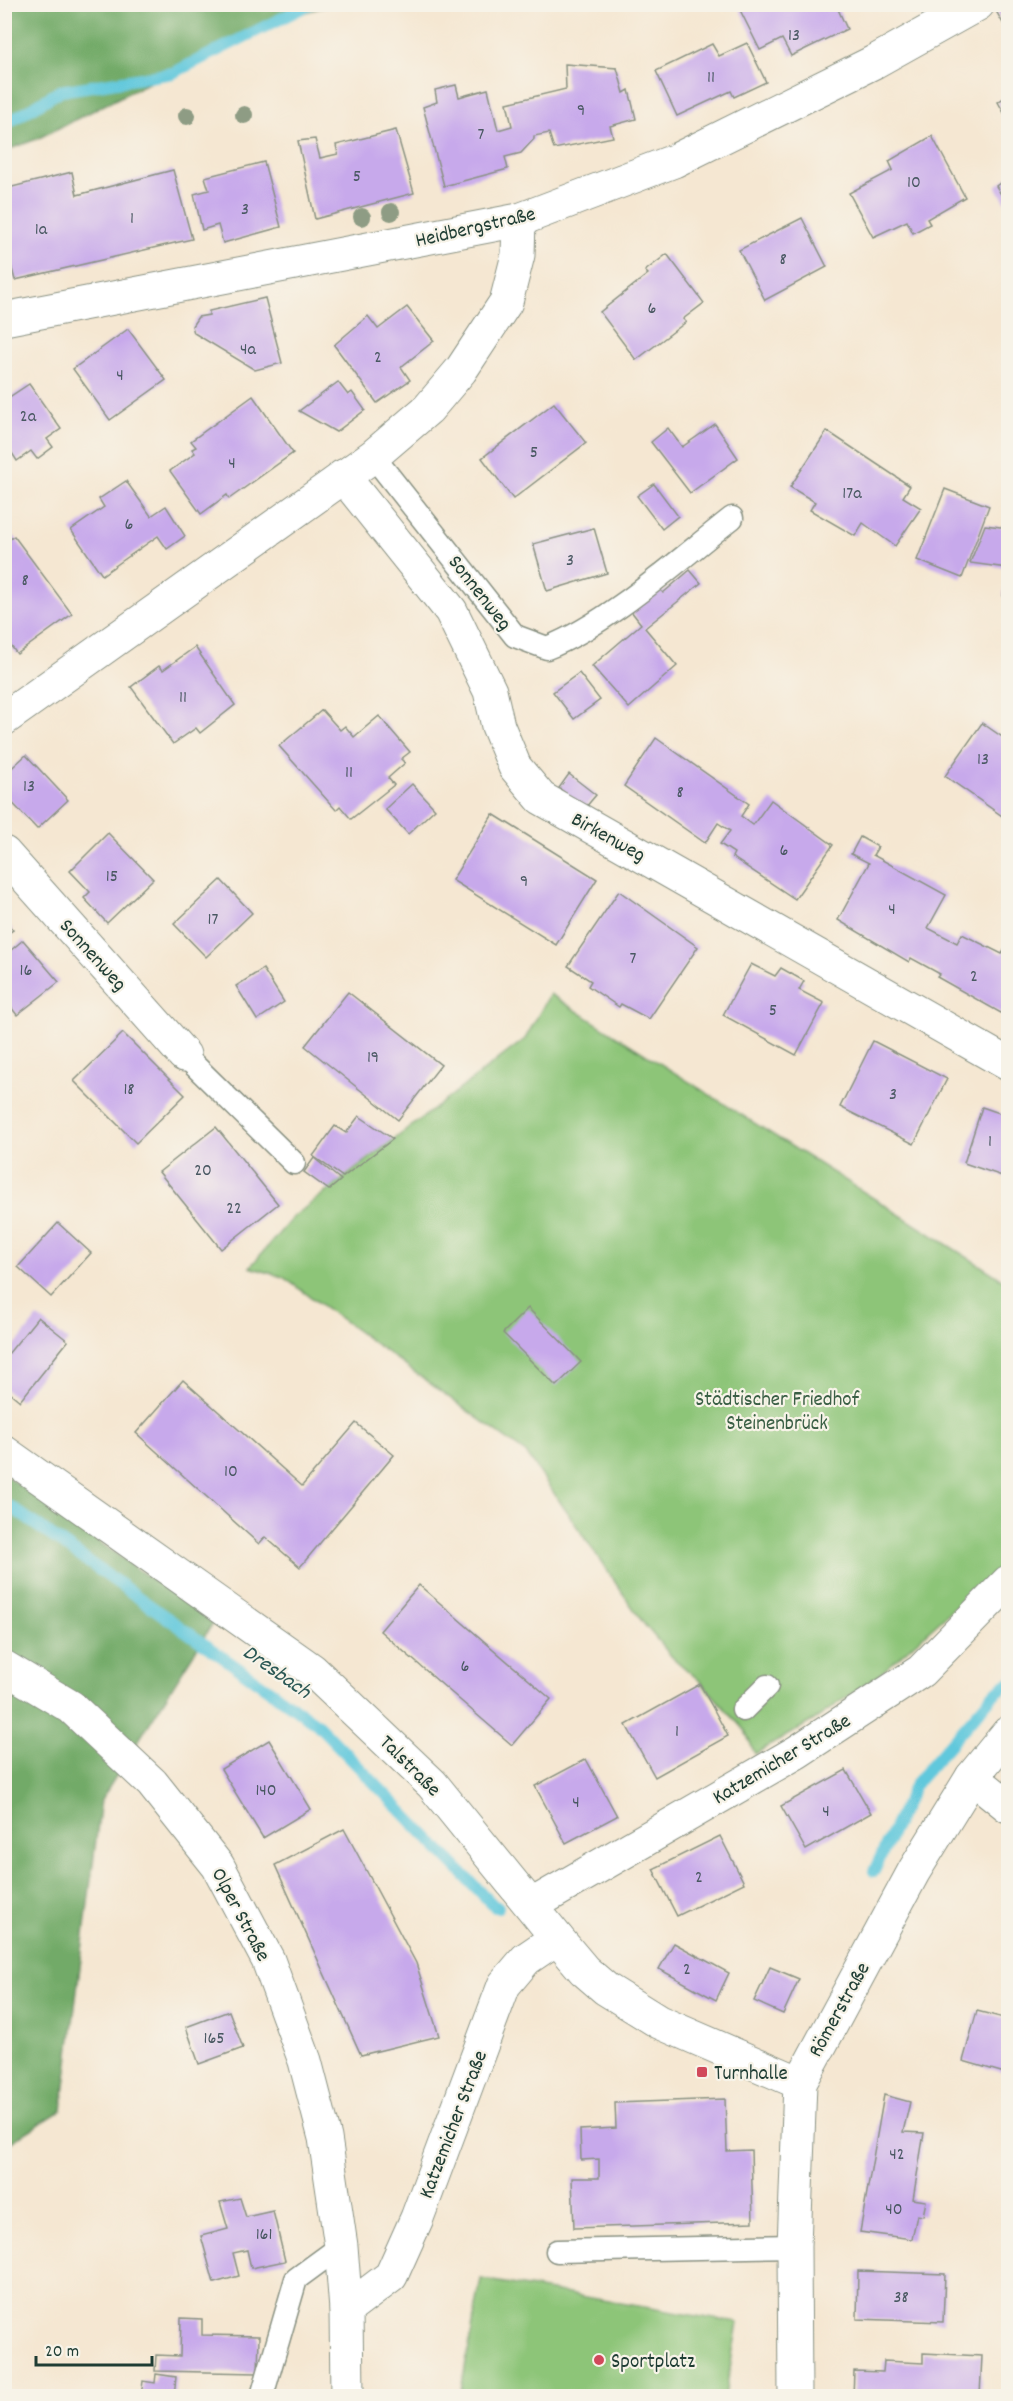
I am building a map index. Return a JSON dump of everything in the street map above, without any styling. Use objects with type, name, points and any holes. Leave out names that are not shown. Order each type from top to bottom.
[{"type":"street","name":"Heidbergstraße","points":[[4,319],[519,220],[674,161],[874,62],[978,4]]},
{"type":"street","points":[[4,719],[374,456],[428,409],[461,370],[506,302],[518,255],[519,220]]},
{"type":"street","name":"Birkenweg","points":[[343,476],[451,611],[490,691],[498,726],[515,766],[541,798],[1008,1064]]},
{"type":"street","name":"Sonnenweg","points":[[4,854],[184,1055]]},
{"type":"street","name":"Talstraße","points":[[4,1452],[312,1670],[432,1784],[584,1970],[606,1989],[658,2022],[800,2083]]},
{"type":"street","name":"Katzemicher Straße","points":[[532,1905],[797,1752],[921,1671],[1008,1582]]},
{"type":"street","name":"Olper Straße","points":[[4,1667],[71,1707],[152,1783],[218,1866],[268,1960],[305,2061],[325,2138],[341,2246],[346,2310],[347,2397]]},
{"type":"street","name":"Römerstraße","points":[[795,2397],[794,2246],[800,2083],[914,1871],[972,1778],[1008,1733]]},
{"type":"street","points":[[972,1778],[1008,1806]]},
{"type":"street","name":"Katzemicher Straße","points":[[346,2310],[391,2276],[417,2218],[504,1985],[526,1959],[557,1938]]},
{"type":"lane","name":"Sonnenweg","points":[[374,456],[515,636],[547,648],[570,639],[620,605],[732,518]]},
{"type":"lane","points":[[184,1055],[294,1163]]},
{"type":"lane","points":[[743,1710],[767,1686]]},
{"type":"lane","points":[[262,2397],[296,2278],[341,2246]]},
{"type":"lane","points":[[556,2251],[794,2246]]},
{"type":"green space","points":[[4,5],[331,5],[269,22],[37,139],[5,151]]},
{"type":"green space","name":"Städtischer Friedhof Steinenbrück","points":[[550,994],[1008,1283],[1008,1560],[879,1675],[814,1720],[755,1754],[745,1731],[700,1681],[672,1657],[644,1624],[527,1454],[283,1277],[250,1267],[293,1217],[525,1039]]},
{"type":"green space","points":[[5,1475],[213,1623],[101,1800],[62,2110],[5,2146]]},
{"type":"green space","name":"Sportplatz","points":[[481,2279],[738,2323],[725,2396],[460,2396]]},
{"type":"building","points":[[737,4],[841,4],[837,7],[847,29],[791,56],[782,39],[760,50]]},
{"type":"building","points":[[1008,4],[1008,32],[996,11]]},
{"type":"building","points":[[747,43],[766,82],[734,97],[731,91],[677,116],[656,71],[712,44],[719,56]]},
{"type":"building","points":[[565,64],[617,68],[624,93],[629,90],[636,119],[610,126],[613,137],[554,149],[549,133],[534,136],[534,139],[521,153],[505,157],[508,169],[444,186],[423,107],[437,102],[435,90],[456,85],[459,97],[488,89],[498,130],[512,126],[507,103],[566,89]]},
{"type":"building","points":[[1008,95],[1008,120],[998,102]]},
{"type":"building","points":[[396,130],[414,193],[315,219],[298,141],[315,139],[320,158],[338,154],[336,145]]},
{"type":"building","points":[[932,136],[965,197],[927,219],[930,224],[913,233],[907,221],[873,237],[849,193],[893,170],[889,161]]},
{"type":"building","points":[[264,162],[281,227],[223,243],[218,225],[202,230],[194,194],[209,190],[205,177]]},
{"type":"building","points":[[173,170],[192,239],[15,280],[4,239],[4,189],[72,172],[77,195]]},
{"type":"building","points":[[1008,177],[1008,206],[996,186]]},
{"type":"building","points":[[802,218],[827,267],[765,300],[739,250]]},
{"type":"building","points":[[667,254],[704,303],[683,319],[686,322],[636,360],[600,312],[648,274],[645,271]]},
{"type":"building","points":[[265,298],[282,363],[255,370],[194,333],[192,326],[198,317],[209,315],[209,311]]},
{"type":"building","points":[[407,307],[434,341],[401,367],[410,380],[377,403],[334,345],[368,316],[378,329]]},
{"type":"building","points":[[128,329],[166,380],[110,420],[73,369]]},
{"type":"building","points":[[338,382],[348,395],[352,392],[365,410],[336,432],[299,411]]},
{"type":"building","points":[[29,384],[61,429],[47,439],[53,447],[37,459],[31,451],[17,461],[5,442],[5,400]]},
{"type":"building","points":[[253,396],[293,453],[229,499],[227,495],[201,514],[170,471],[195,453],[192,449],[196,447],[191,441]]},
{"type":"building","points":[[554,403],[586,443],[513,499],[482,458]]},
{"type":"building","points":[[715,424],[738,458],[690,493],[651,442],[668,428],[682,447]]},
{"type":"building","points":[[827,431],[910,486],[903,497],[921,508],[895,546],[863,523],[855,536],[810,510],[815,502],[790,487]]},
{"type":"building","points":[[126,481],[151,516],[166,506],[185,536],[167,549],[158,536],[102,575],[71,530],[104,507],[99,499]]},
{"type":"building","points":[[654,484],[678,516],[662,529],[637,496]]},
{"type":"building","points":[[945,489],[989,506],[962,578],[917,560]]},
{"type":"building","points":[[985,525],[1008,528],[1008,597],[1003,596],[1007,568],[970,563]]},
{"type":"building","points":[[594,528],[607,573],[547,591],[533,544]]},
{"type":"building","points":[[14,536],[72,614],[17,654],[4,637],[4,544]]},
{"type":"building","points":[[690,570],[701,583],[645,628],[677,666],[629,708],[592,666],[641,624],[631,611],[659,588],[663,593]]},
{"type":"building","points":[[195,647],[235,705],[200,733],[196,728],[173,744],[131,687],[159,666],[163,670]]},
{"type":"building","points":[[579,673],[600,700],[574,719],[553,692]]},
{"type":"building","points":[[322,710],[340,730],[345,726],[354,737],[379,716],[410,752],[401,759],[405,763],[388,778],[394,785],[351,819],[340,806],[336,810],[279,746]]},
{"type":"building","points":[[982,723],[1008,741],[1008,820],[945,776]]},
{"type":"building","points":[[656,738],[749,804],[741,816],[753,825],[771,800],[833,845],[795,899],[732,857],[734,853],[720,844],[730,831],[718,823],[705,843],[624,786]]},
{"type":"building","points":[[26,755],[68,800],[37,829],[4,794],[4,775]]},
{"type":"building","points":[[569,774],[596,795],[585,808],[559,788]]},
{"type":"building","points":[[412,784],[435,809],[408,834],[385,809]]},
{"type":"building","points":[[493,814],[597,879],[556,945],[452,880]]},
{"type":"building","points":[[108,833],[153,879],[107,923],[84,898],[90,892],[70,871]]},
{"type":"building","points":[[860,837],[878,847],[873,855],[946,895],[928,928],[957,943],[962,934],[1002,954],[1008,944],[1008,1017],[937,977],[940,974],[911,958],[909,962],[838,920],[869,863],[851,854]]},
{"type":"building","points":[[221,880],[252,913],[206,957],[174,924]]},
{"type":"building","points":[[619,891],[698,947],[649,1019],[621,1004],[619,1007],[588,986],[591,981],[568,966]]},
{"type":"building","points":[[4,920],[13,930],[4,936]]},
{"type":"building","points":[[23,940],[59,982],[17,1015],[4,998],[4,956]]},
{"type":"building","points":[[751,964],[775,976],[781,968],[804,981],[799,990],[824,1003],[796,1055],[723,1015]]},
{"type":"building","points":[[263,969],[284,1002],[257,1020],[236,986]]},
{"type":"building","points":[[348,992],[441,1065],[398,1120],[305,1046]]},
{"type":"building","points":[[123,1033],[185,1095],[136,1143],[74,1081]]},
{"type":"building","points":[[873,1041],[947,1079],[914,1144],[840,1107]]},
{"type":"building","points":[[982,1107],[1008,1116],[1008,1178],[964,1163]]},
{"type":"building","points":[[359,1116],[393,1139],[343,1177],[313,1156],[335,1126],[346,1133]]},
{"type":"building","points":[[216,1127],[278,1204],[221,1249],[159,1172]]},
{"type":"building","points":[[314,1158],[341,1180],[329,1190],[304,1172]]},
{"type":"building","points":[[58,1223],[91,1253],[51,1297],[18,1267]]},
{"type":"building","points":[[528,1308],[581,1362],[556,1386],[503,1333]]},
{"type":"building","points":[[38,1317],[68,1341],[20,1401],[4,1388],[4,1359]]},
{"type":"building","points":[[183,1380],[302,1486],[356,1423],[394,1455],[300,1567],[265,1537],[259,1544],[136,1433]]},
{"type":"building","points":[[419,1585],[551,1699],[512,1745],[380,1631]]},
{"type":"building","points":[[700,1684],[728,1736],[655,1777],[626,1725]]},
{"type":"building","points":[[269,1740],[311,1809],[263,1838],[221,1769]]},
{"type":"building","points":[[586,1759],[617,1816],[566,1843],[535,1786]]},
{"type":"building","points":[[846,1770],[871,1813],[806,1850],[781,1806]]},
{"type":"building","points":[[344,1829],[416,1963],[439,2036],[361,2055],[275,1865]]},
{"type":"building","points":[[720,1836],[744,1883],[677,1916],[653,1869]]},
{"type":"building","points":[[674,1943],[729,1973],[716,2000],[659,1969]]},
{"type":"building","points":[[770,1967],[799,1979],[783,2014],[754,2001]]},
{"type":"building","points":[[229,2011],[243,2048],[199,2064],[186,2027]]},
{"type":"building","points":[[977,2011],[1008,2019],[1008,2074],[963,2061]]},
{"type":"building","points":[[884,2095],[910,2102],[903,2132],[924,2133],[913,2199],[926,2201],[923,2216],[917,2215],[912,2239],[860,2232]]},
{"type":"building","points":[[725,2099],[727,2151],[751,2150],[753,2222],[574,2228],[572,2178],[599,2178],[599,2159],[581,2160],[580,2130],[616,2128],[615,2103]]},
{"type":"building","points":[[240,2198],[246,2217],[273,2211],[285,2261],[251,2268],[247,2250],[233,2253],[239,2276],[214,2283],[201,2236],[228,2229],[220,2202]]},
{"type":"building","points":[[858,2271],[945,2274],[943,2322],[857,2319]]},
{"type":"building","points":[[181,2318],[202,2319],[202,2335],[259,2336],[258,2373],[155,2371],[156,2355],[180,2356]]},
{"type":"building","points":[[923,2353],[982,2356],[980,2395],[921,2392],[921,2396],[853,2396],[854,2371],[883,2372],[884,2361],[923,2363]]},
{"type":"building","points":[[156,2374],[176,2377],[174,2396],[141,2396],[143,2381],[155,2383]]},
{"type":"waterway","points":[[4,125],[60,91],[173,73],[310,4]]},
{"type":"waterway","name":"Dresbach","points":[[4,1507],[11,1507],[317,1724],[495,1907],[498,1907]]},
{"type":"waterway","points":[[874,1871],[915,1784],[993,1695],[1008,1683]]},
{"type":"place","name":"Turnhalle","points":[[702,2072]]},
{"type":"place","name":"Sportplatz","points":[[599,2360]]}]
